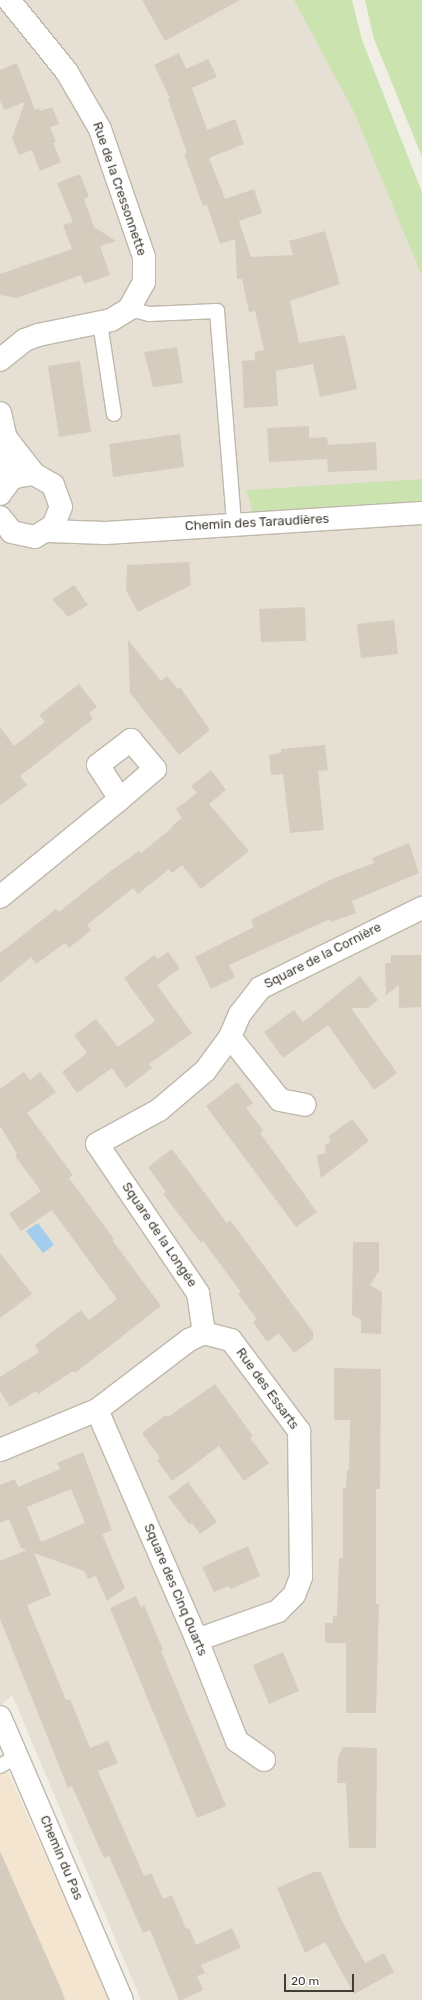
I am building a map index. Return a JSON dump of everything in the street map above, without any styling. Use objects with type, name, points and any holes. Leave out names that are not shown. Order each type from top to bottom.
[{"type":"street","name":"Rue de la Cressonnette","points":[[9,0],[67,72],[100,129],[144,256],[144,282],[129,309]]},
{"type":"street","points":[[0,360],[25,340],[38,335],[100,323],[129,309]]},
{"type":"street","points":[[0,413],[6,438],[2,471],[2,490]]},
{"type":"street","points":[[6,438],[34,474],[53,485],[61,507],[93,532]]},
{"type":"street","points":[[2,490],[18,476],[34,474]]},
{"type":"street","points":[[48,531],[57,520],[61,507]]},
{"type":"street","name":"Chemin des Taraudières","points":[[10,537],[34,537],[48,531],[93,532],[422,514]]},
{"type":"street","points":[[0,517],[10,537]]},
{"type":"street","points":[[0,897],[120,799]]},
{"type":"street","name":"Square de la Cornière","points":[[97,1144],[159,1110],[205,1071],[230,1038],[240,1014],[260,988],[422,908]]},
{"type":"street","points":[[230,1038],[280,1100],[305,1105]]},
{"type":"street","name":"Square de la Longée","points":[[97,1144],[198,1293],[204,1333]]},
{"type":"street","points":[[0,1450],[97,1410],[189,1340],[204,1333]]},
{"type":"street","name":"Rue des Essarts","points":[[198,1640],[278,1611],[294,1595],[302,1576],[299,1431],[231,1340],[204,1333]]},
{"type":"street","name":"Square des Cinq Quarts","points":[[97,1410],[198,1640],[237,1741],[264,1760]]},
{"type":"street","name":"Chemin du Pas","points":[[0,1717],[9,1761],[122,2000]]},
{"type":"lane","points":[[129,309],[150,314],[217,311],[234,524]]},
{"type":"lane","points":[[100,323],[114,414]]},
{"type":"shaded area","points":[[0,0],[298,0],[351,92],[422,261],[422,2000],[141,2000],[12,1695],[0,1706]]},
{"type":"shaded area","points":[[0,1755],[110,2000],[0,2000]]},
{"type":"green space","points":[[294,0],[352,0],[362,40],[422,192],[422,276],[354,112]]},
{"type":"green space","points":[[365,0],[422,0],[422,157],[374,39]]},
{"type":"green space","points":[[422,479],[422,501],[253,512],[246,490]]},
{"type":"water","points":[[38,1223],[54,1245],[43,1253],[26,1231]]},
{"type":"building","points":[[142,0],[240,0],[165,41]]},
{"type":"building","points":[[179,53],[186,69],[208,59],[217,77],[192,88],[207,130],[235,119],[244,144],[209,158],[225,199],[254,189],[262,213],[239,221],[251,257],[293,255],[289,241],[325,231],[340,284],[290,301],[299,343],[345,335],[357,389],[320,397],[313,364],[276,371],[278,406],[244,408],[242,361],[255,360],[255,352],[264,350],[255,311],[249,312],[242,279],[237,279],[235,239],[220,244],[207,205],[203,206],[184,154],[187,153],[168,99],[170,98],[154,65]]},
{"type":"building","points":[[17,63],[35,110],[39,108],[40,111],[52,107],[59,124],[50,127],[56,142],[53,143],[61,162],[40,171],[32,150],[19,155],[12,138],[25,102],[4,110],[0,100],[0,70]]},
{"type":"building","points":[[80,174],[89,197],[84,199],[94,227],[116,241],[100,246],[110,275],[84,284],[81,275],[17,298],[0,295],[0,274],[72,249],[63,225],[73,222],[57,183]]},
{"type":"building","points":[[177,347],[183,383],[153,387],[144,352]]},
{"type":"building","points":[[80,361],[91,432],[59,437],[48,366]]},
{"type":"building","points":[[309,426],[309,438],[327,437],[328,445],[376,442],[377,470],[328,472],[327,459],[269,462],[267,428]]},
{"type":"building","points":[[180,434],[184,467],[113,477],[109,444]]},
{"type":"building","points":[[189,562],[191,585],[138,612],[126,590],[127,565]]},
{"type":"building","points":[[74,585],[88,605],[68,617],[52,599]]},
{"type":"building","points":[[305,607],[306,641],[261,642],[259,609]]},
{"type":"building","points":[[394,620],[398,654],[361,658],[357,624]]},
{"type":"building","points":[[128,640],[161,681],[167,676],[178,689],[180,687],[210,730],[179,755],[130,693]]},
{"type":"building","points":[[79,684],[97,707],[89,713],[93,719],[20,776],[27,785],[0,806],[0,727],[14,746],[45,722],[39,715]]},
{"type":"building","points":[[325,745],[328,770],[318,771],[324,830],[290,833],[283,774],[271,775],[269,755],[281,753],[281,749]]},
{"type":"building","points":[[211,770],[226,790],[209,804],[249,851],[201,889],[182,865],[172,873],[169,869],[138,894],[133,888],[87,925],[91,930],[69,948],[65,943],[36,964],[31,957],[0,983],[0,953],[56,909],[59,912],[108,873],[139,851],[141,853],[173,827],[172,826],[182,818],[176,809],[197,793],[191,786]]},
{"type":"building","points":[[409,843],[419,873],[352,901],[356,913],[331,922],[330,919],[229,965],[235,977],[211,989],[195,957],[254,927],[251,920],[334,878],[374,863],[372,858]]},
{"type":"building","points":[[168,952],[180,968],[157,985],[192,1033],[149,1064],[152,1068],[126,1088],[112,1068],[77,1093],[62,1072],[87,1053],[74,1035],[96,1019],[118,1047],[155,1021],[124,978],[154,955],[158,959]]},
{"type":"building","points":[[391,955],[421,955],[421,1007],[399,1008],[399,985],[386,995],[385,963],[391,963]]},
{"type":"building","points":[[360,976],[378,1000],[368,1008],[351,1008],[397,1073],[374,1090],[328,1025],[283,1058],[264,1032],[294,1010],[303,1022]]},
{"type":"building","points":[[24,1072],[30,1080],[40,1072],[56,1092],[27,1113],[73,1175],[69,1178],[161,1306],[75,1373],[73,1371],[38,1394],[36,1391],[10,1407],[0,1391],[0,1377],[39,1352],[35,1345],[81,1310],[89,1320],[117,1299],[52,1210],[21,1231],[9,1214],[41,1191],[15,1156],[17,1154],[0,1126],[0,1089]]},
{"type":"building","points":[[237,1082],[253,1103],[246,1108],[263,1130],[260,1133],[317,1212],[296,1227],[206,1106]]},
{"type":"building","points":[[352,1119],[369,1141],[321,1178],[317,1155],[326,1153],[325,1145],[330,1142],[329,1136]]},
{"type":"building","points":[[172,1149],[227,1223],[230,1220],[313,1332],[313,1339],[294,1353],[279,1333],[267,1342],[253,1322],[257,1319],[238,1294],[241,1292],[203,1241],[201,1243],[163,1194],[166,1192],[148,1167]]},
{"type":"building","points":[[353,1242],[379,1242],[379,1271],[370,1285],[382,1292],[381,1334],[361,1333],[361,1320],[352,1315]]},
{"type":"building","points":[[0,1253],[32,1294],[0,1318]]},
{"type":"building","points":[[334,1368],[381,1369],[380,1489],[376,1489],[376,1604],[379,1604],[376,1713],[346,1713],[346,1643],[325,1643],[325,1623],[333,1623],[333,1616],[337,1616],[339,1558],[343,1558],[343,1488],[346,1488],[347,1470],[349,1470],[350,1420],[334,1420]]},
{"type":"building","points":[[215,1384],[253,1436],[250,1438],[269,1463],[244,1481],[219,1446],[172,1481],[157,1460],[160,1458],[142,1433],[166,1415],[168,1417]]},
{"type":"building","points":[[83,1452],[112,1530],[102,1534],[125,1588],[107,1601],[96,1576],[88,1579],[84,1571],[34,1553],[51,1595],[27,1605],[66,1700],[70,1699],[90,1748],[108,1741],[118,1763],[98,1771],[144,1876],[151,1873],[163,1899],[172,1895],[186,1929],[189,1928],[196,1945],[232,1928],[241,1948],[201,1965],[205,1973],[197,1976],[203,1990],[182,2000],[179,2000],[150,1930],[143,1933],[109,1856],[104,1858],[72,1786],[68,1788],[0,1619],[0,1561],[27,1550],[21,1548],[9,1519],[0,1523],[0,1485],[15,1479],[18,1487],[60,1469],[57,1463]],"holes":[[[71,1489],[85,1523],[41,1542],[27,1507]]]},
{"type":"building","points":[[188,1482],[217,1522],[200,1534],[192,1523],[190,1525],[168,1497]]},
{"type":"building","points":[[248,1546],[260,1576],[231,1589],[229,1586],[214,1592],[202,1567]]},
{"type":"building","points":[[136,1596],[141,1607],[144,1605],[163,1650],[161,1651],[226,1806],[197,1818],[110,1608]]},
{"type":"building","points":[[283,1652],[299,1691],[269,1704],[253,1665]]},
{"type":"building","points":[[343,1747],[377,1748],[376,1848],[349,1848],[346,1783],[337,1783],[338,1757]]},
{"type":"building","points":[[0,1851],[61,1989],[65,2000],[0,2000]]},
{"type":"building","points":[[314,1872],[321,1872],[341,1919],[365,1963],[384,1953],[394,1972],[354,1994],[325,1942],[305,1953],[277,1888]]}]
